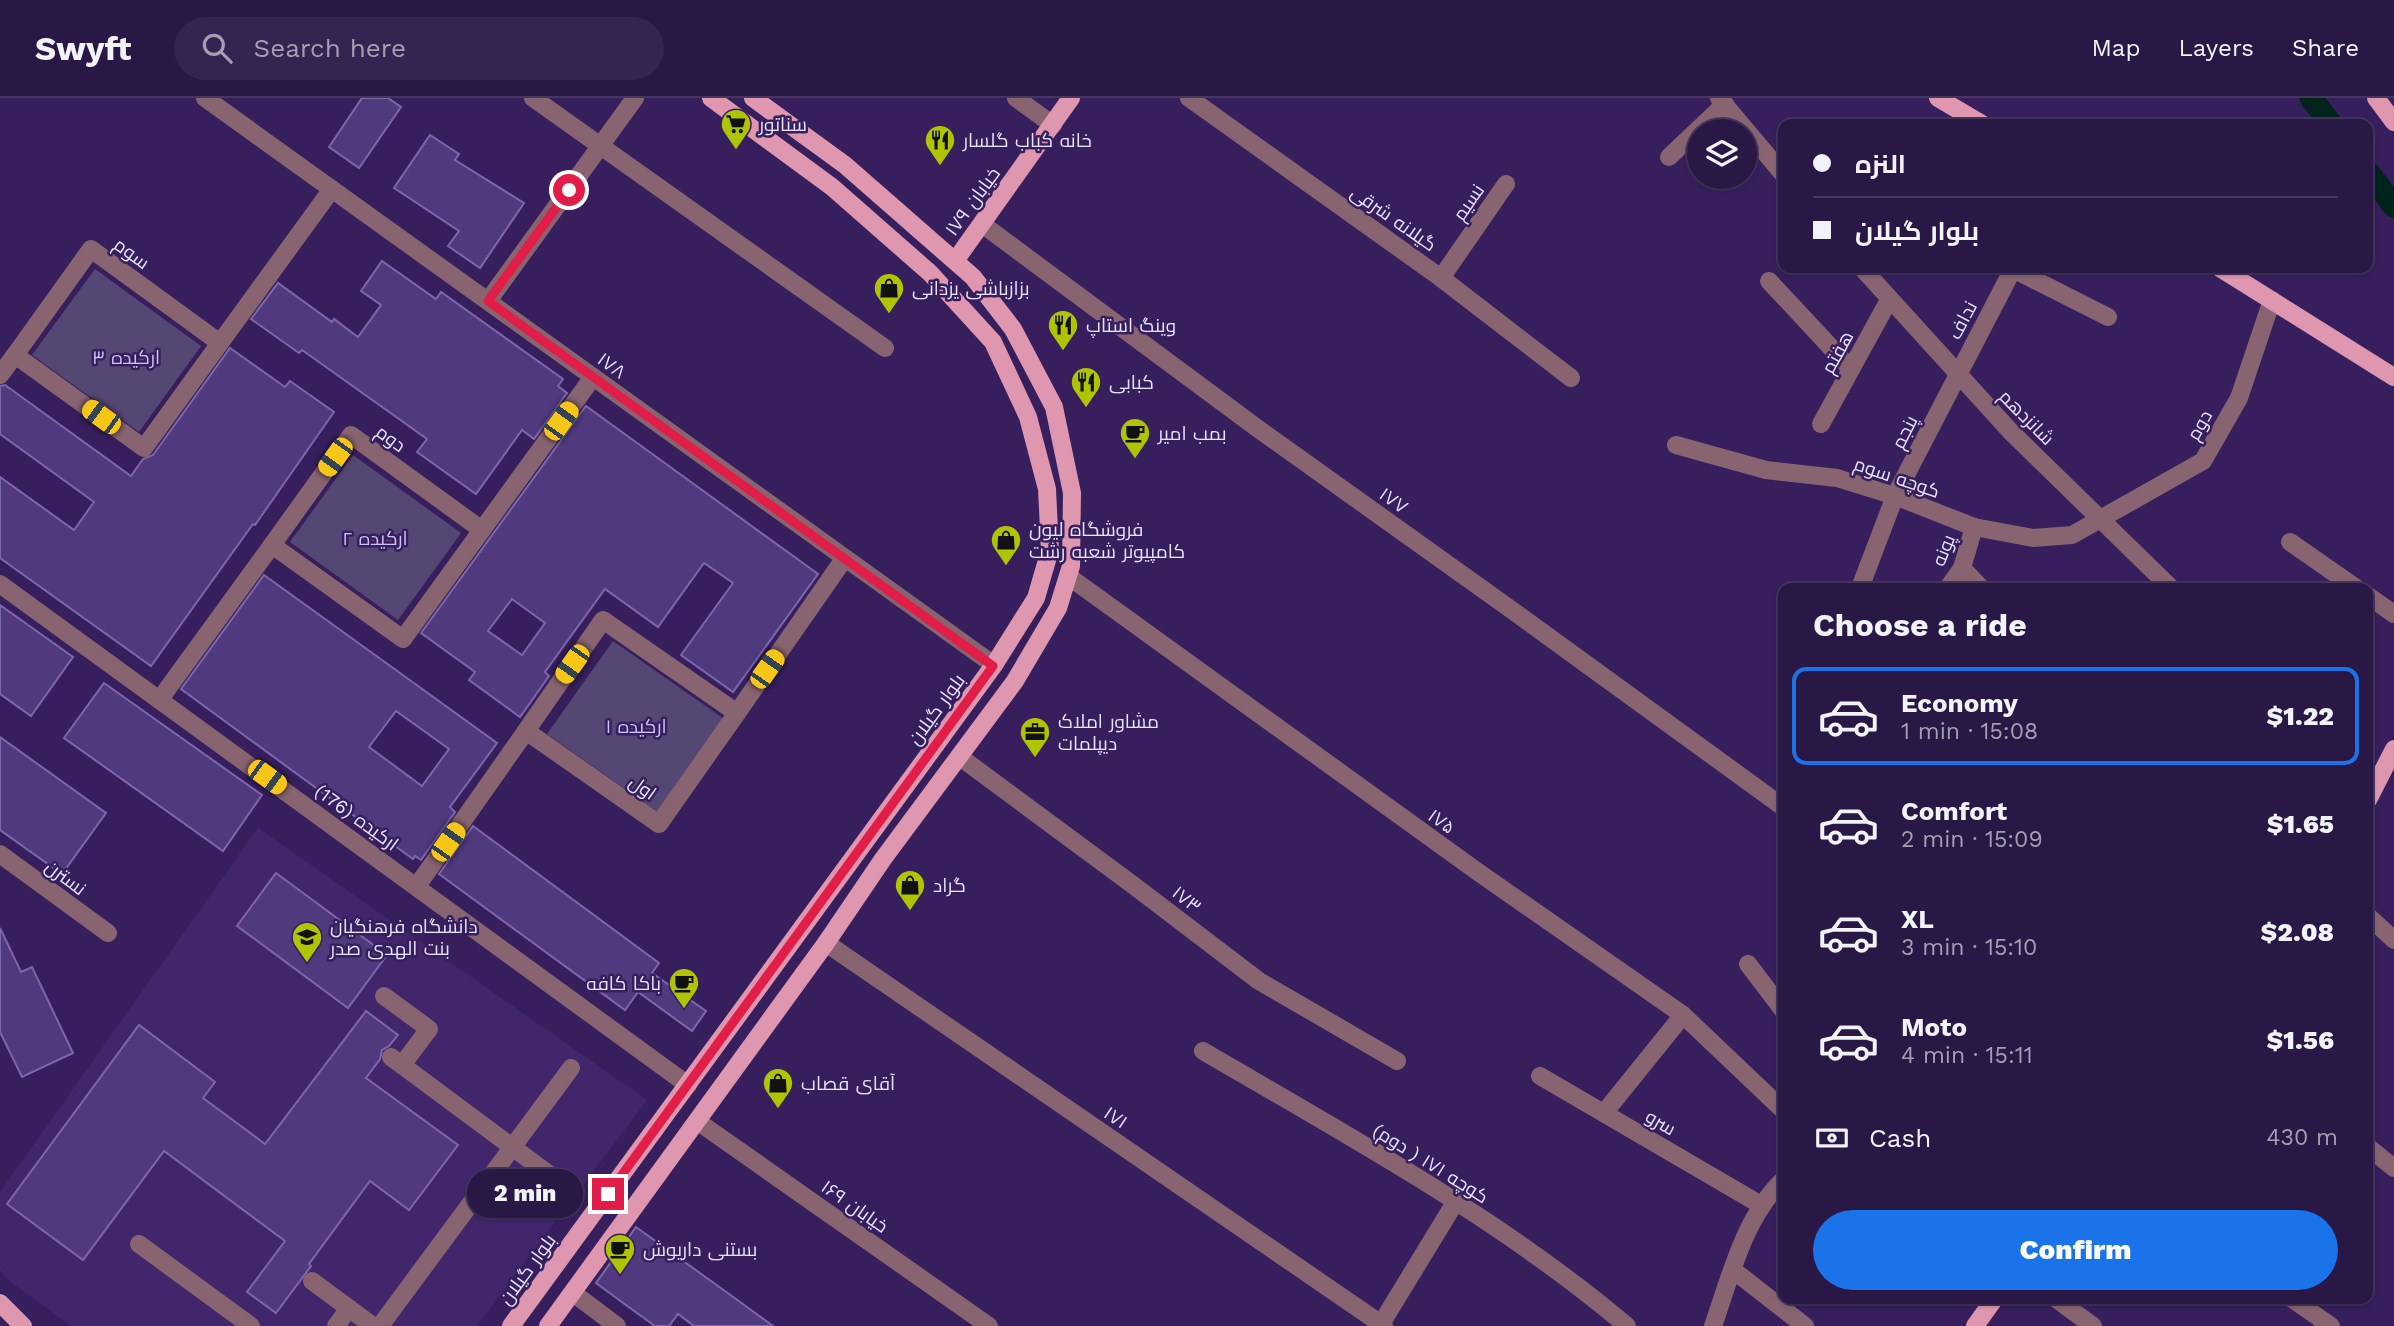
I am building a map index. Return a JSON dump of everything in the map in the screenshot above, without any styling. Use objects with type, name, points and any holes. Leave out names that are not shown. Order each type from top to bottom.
[{"type":"main road","name":"بلوار گیلان","points":[[511,1326],[993,666],[1036,598],[1050,550],[1047,489],[1028,416],[993,342],[930,273],[832,187],[712,98]]},
{"type":"main road","points":[[548,1326],[826,943],[883,859],[1015,681],[1058,608],[1071,566],[1072,493],[1054,407],[1013,330],[973,277],[845,165],[753,98]]},
{"type":"main road","name":"خیابان ۱۷۹","points":[[955,261],[1071,98]]},
{"type":"main road","points":[[1938,98],[1974,119]]},
{"type":"main road","points":[[2375,98],[2394,122]]},
{"type":"main road","points":[[2228,273],[2394,377]]},
{"type":"main road","points":[[2373,784],[2393,753]]},
{"type":"main road","points":[[0,1303],[23,1326]]},
{"type":"main road","points":[[1975,1326],[1991,1304]]},
{"type":"street","name":"۱۷۸","points":[[205,98],[993,666]]},
{"type":"street","points":[[533,98],[885,348]]},
{"type":"street","points":[[488,301],[635,98]]},
{"type":"street","points":[[1016,98],[1053,125]]},
{"type":"street","name":"گیلانه شرقی","points":[[1189,98],[1441,278],[1571,378]]},
{"type":"street","points":[[1669,157],[1722,101],[1778,168]]},
{"type":"street","name":"نسیم","points":[[1441,278],[1506,184]]},
{"type":"street","points":[[15,355],[144,448],[332,189]]},
{"type":"street","name":"۱۷۷","points":[[982,224],[1257,428],[1778,803]]},
{"type":"street","name":"سوم","points":[[0,375],[92,249],[220,343]]},
{"type":"street","name":"شانزدهم","points":[[1866,273],[2011,432],[2166,583]]},
{"type":"street","name":"نداف","points":[[1957,375],[2011,273]]},
{"type":"street","name":"نداف","points":[[2021,273],[2108,317]]},
{"type":"street","points":[[1769,281],[1852,369]]},
{"type":"street","name":"دوم","points":[[2101,519],[2203,461],[2239,398],[2272,299]]},
{"type":"street","name":"هفتم","points":[[1821,424],[1889,300]]},
{"type":"street","name":"پنجم","points":[[1862,583],[1895,496],[1957,375]]},
{"type":"street","points":[[272,545],[402,639],[593,377]]},
{"type":"street","name":"دوم","points":[[160,699],[351,435],[482,530]]},
{"type":"street","name":"کوچه سوم","points":[[1676,445],[1766,470],[1837,478],[1895,496],[1974,527],[2033,538],[2072,535],[2101,519]]},
{"type":"street","name":"پونه","points":[[1952,583],[1962,568],[1974,527]]},
{"type":"street","points":[[2290,542],[2349,583]]},
{"type":"street","name":"اول","points":[[526,731],[659,824],[844,559]]},
{"type":"street","points":[[1962,568],[1977,583]]},
{"type":"street","name":"۱۷۵","points":[[1068,576],[1478,872],[1683,1016],[1778,1105]]},
{"type":"street","name":"ارکیده (176)","points":[[0,583],[688,1085]]},
{"type":"street","points":[[2373,599],[2394,614]]},
{"type":"street","points":[[417,886],[603,620],[737,713]]},
{"type":"street","name":"۱۷۳","points":[[960,757],[1259,981],[1397,1061]]},
{"type":"street","name":"نسترن","points":[[0,853],[108,933]]},
{"type":"street","points":[[2373,921],[2394,940]]},
{"type":"street","name":"۱۷۱","points":[[826,943],[1383,1325]]},
{"type":"street","points":[[1748,964],[1778,1003]]},
{"type":"street","points":[[384,996],[429,1029],[397,1061],[558,1181]]},
{"type":"street","points":[[1604,1113],[1683,1016]]},
{"type":"street","name":"کوچه ۱۷۱ ( دوم)","points":[[1203,1051],[1456,1201],[1588,1293],[1627,1326]]},
{"type":"street","points":[[380,1326],[571,1068]]},
{"type":"street","name":"سرو","points":[[1540,1076],[1761,1205]]},
{"type":"street","name":"خیابان ۱۶۹","points":[[697,1121],[989,1326]]},
{"type":"street","points":[[2373,1150],[2394,1168]]},
{"type":"street","points":[[1713,1326],[1751,1223],[1761,1205],[1778,1186]]},
{"type":"street","points":[[1383,1325],[1456,1201]]},
{"type":"street","points":[[139,1244],[251,1326]]},
{"type":"street","points":[[1733,1270],[1805,1326]]},
{"type":"street","points":[[312,1280],[373,1326]]},
{"type":"street","points":[[573,1293],[617,1326]]},
{"type":"street","points":[[2063,1304],[2093,1326]]},
{"type":"street","points":[[2300,1304],[2331,1326]]},
{"type":"street","points":[[336,1326],[349,1308]]},
{"type":"shaded area","name":"دانشگاه فرهنگیان بنت الهدی صدر","points":[[258,828],[647,1100],[477,1326],[71,1326],[8,1280],[0,1270],[0,1192]]},
{"type":"green space","name":"ارکیده ۳","points":[[95,269],[201,346],[139,432],[32,355]]},
{"type":"green space","name":"ارکیده ۲","points":[[353,455],[461,533],[398,620],[290,542]]},
{"type":"green space","name":"ارکیده ۱","points":[[613,641],[724,719],[658,812],[547,734]]},
{"type":"building","points":[[362,98],[388,98],[401,107],[359,168],[329,147]]},
{"type":"building","points":[[430,135],[459,154],[455,160],[524,203],[480,268],[448,246],[459,231],[394,188]]},
{"type":"building","points":[[382,261],[436,299],[441,292],[563,379],[558,386],[567,393],[534,439],[522,430],[476,494],[417,452],[427,439],[302,350],[299,353],[251,319],[278,283],[332,322],[334,319],[358,337],[381,305],[361,291]]},
{"type":"building","points":[[230,348],[285,387],[290,381],[334,412],[151,666],[0,558],[0,477],[74,530],[94,502],[0,434],[0,386],[5,385],[131,476],[143,459],[153,455]]},
{"type":"building","points":[[586,406],[818,574],[733,692],[681,655],[733,583],[704,563],[658,627],[605,589],[545,672],[549,676],[520,717],[469,680],[475,672],[421,633]],"holes":[[[512,599],[545,623],[522,655],[488,631]]]},
{"type":"building","points":[[264,575],[497,743],[450,807],[455,812],[421,860],[415,856],[413,859],[181,689]],"holes":[[[396,711],[449,749],[422,786],[369,747]]]},
{"type":"building","points":[[0,605],[73,657],[31,716],[0,694]]},
{"type":"building","points":[[104,683],[262,795],[223,851],[64,738]]},
{"type":"building","points":[[0,737],[106,813],[62,874],[0,830]]},
{"type":"building","points":[[473,826],[659,963],[652,973],[706,1011],[692,1031],[638,992],[625,1010],[439,874]]},
{"type":"building","points":[[276,873],[387,955],[348,1008],[237,926]]},
{"type":"building","points":[[0,928],[21,972],[32,967],[73,1053],[22,1077],[0,1032]]},
{"type":"building","points":[[366,1011],[398,1035],[382,1050],[380,1059],[366,1078],[458,1145],[409,1210],[370,1181],[276,1313],[247,1292],[285,1241],[164,1151],[83,1260],[7,1204],[139,1025],[215,1082],[203,1098],[265,1144]]},
{"type":"building","points":[[636,1227],[773,1326],[694,1326],[678,1314],[669,1326],[655,1326],[630,1308],[596,1283]]},
{"type":"waterway","points":[[2311,98],[2327,119]]},
{"type":"waterway","points":[[2373,179],[2394,206]]},
{"type":"place","name":"سناتور","points":[[736,151]]},
{"type":"place","name":"خانه کباب گلسار","points":[[940,167]]},
{"type":"place","name":"بزازباشی یزدانی","points":[[889,315]]},
{"type":"place","name":"وینگ استاپ","points":[[1063,352]]},
{"type":"place","name":"کبابی","points":[[1086,409]]},
{"type":"place","name":"بمب امیر","points":[[1135,460]]},
{"type":"place","name":"فروشگاه لیون کامپیوتر شعبه رشت","points":[[1006,567]]},
{"type":"place","name":"مشاور املاک دیپلمات","points":[[1035,759]]},
{"type":"place","name":"گراد","points":[[910,912]]},
{"type":"place","name":"دانشگاه فرهنگیان بنت الهدی صدر","points":[[307,964]]},
{"type":"place","name":"باکا کافه","points":[[684,1010]]},
{"type":"place","name":"آقای قصاب","points":[[778,1110]]},
{"type":"place","name":"بستنی داریوش","points":[[620,1276]]},
{"type":"route","points":[[569,190],[488,301],[993,666],[608,1194]]}]
